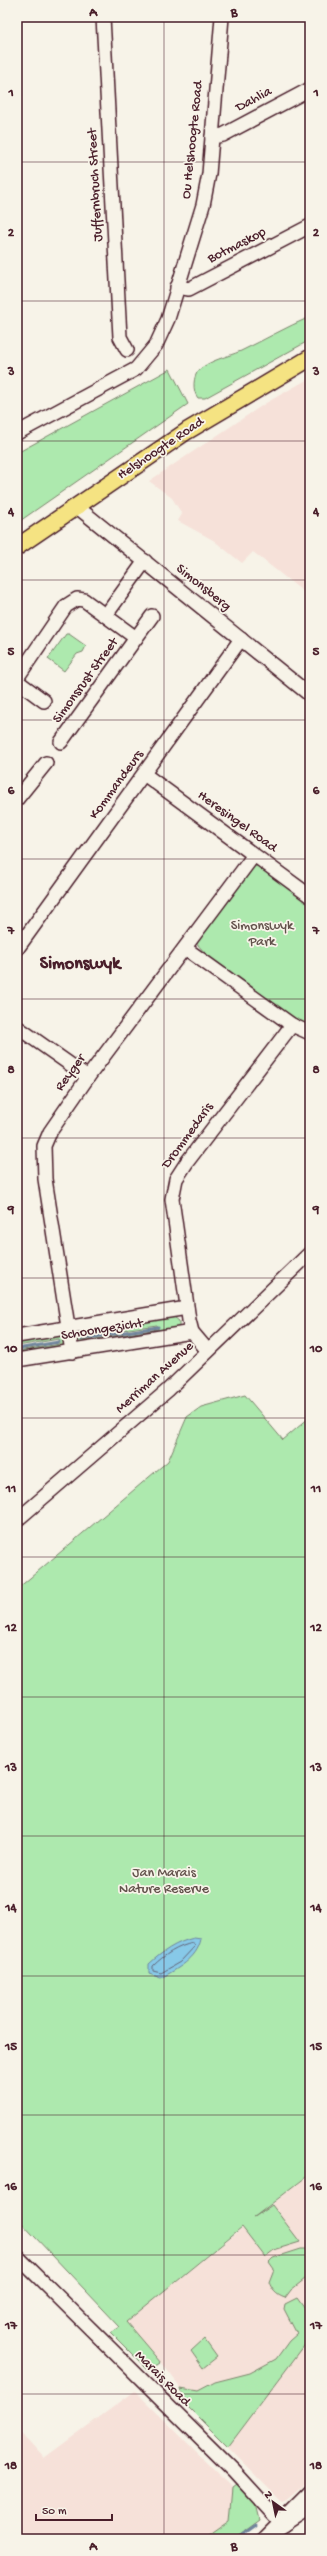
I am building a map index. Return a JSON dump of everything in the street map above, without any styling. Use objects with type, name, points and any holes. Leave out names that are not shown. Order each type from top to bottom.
[{"type":"main road","name":"Helshoogte Road","points":[[17,547],[187,430],[310,358]]},
{"type":"street","name":"Juffernbruch Street","points":[[103,17],[120,337],[127,350]]},
{"type":"street","name":"Ou Helshoogte Road","points":[[17,433],[136,369],[156,345],[204,204],[212,137],[222,17]]},
{"type":"street","name":"Dahlia","points":[[212,137],[223,135],[310,89]]},
{"type":"street","name":"Botmaskop","points":[[177,287],[189,289],[310,226]]},
{"type":"street","name":"Simonsberg","points":[[76,506],[310,694]]},
{"type":"street","name":"Simonsrust Street","points":[[106,615],[145,562]]},
{"type":"street","name":"Simonsrust Street","points":[[44,700],[17,680],[70,601],[84,600],[136,638]]},
{"type":"street","name":"Simonsrust Street","points":[[61,742],[152,616]]},
{"type":"street","name":"Kommandeurs","points":[[17,949],[241,639]]},
{"type":"street","points":[[17,798],[46,763]]},
{"type":"street","name":"Heresingel Road","points":[[144,774],[310,896]]},
{"type":"street","name":"Reyger","points":[[72,1352],[43,1160],[44,1146],[50,1132],[88,1077],[186,948],[254,855]]},
{"type":"street","points":[[186,948],[292,1025],[310,1033]]},
{"type":"street","name":"Drommedaris","points":[[208,1351],[192,1332],[172,1209],[172,1191],[176,1179],[292,1025]]},
{"type":"street","points":[[17,1026],[88,1077]]},
{"type":"street","name":"Merriman Avenue","points":[[17,1520],[168,1390],[310,1253]]},
{"type":"street","name":"Schoongezicht","points":[[17,1336],[187,1308]]},
{"type":"street","name":"Schoongezicht","points":[[17,1360],[192,1332]]},
{"type":"street","name":"Marais Road","points":[[17,2256],[234,2471],[282,2524]]},
{"type":"street","points":[[282,2524],[310,2492]]},
{"type":"street","points":[[264,2538],[282,2524],[310,2509]]},
{"type":"shaded area","points":[[310,378],[310,597],[253,552],[242,563],[213,540],[178,521],[182,514],[172,498],[149,481],[266,403]]},
{"type":"shaded area","points":[[310,2174],[310,2480],[283,2503],[183,2402],[181,2388],[161,2362],[149,2371],[111,2333]]},
{"type":"shaded area","points":[[135,2391],[232,2487],[236,2484],[255,2504],[259,2520],[233,2539],[17,2539],[17,2428],[44,2458]]},
{"type":"green space","points":[[310,317],[310,340],[205,398],[198,398],[194,388],[194,380],[199,370],[203,367],[213,361],[241,351]]},
{"type":"green space","points":[[170,369],[188,404],[17,523],[17,453]]},
{"type":"green space","points":[[66,634],[69,634],[86,646],[83,652],[77,654],[64,671],[48,659]]},
{"type":"green space","name":"Simonswyk Park","points":[[254,866],[260,866],[310,902],[310,1027],[285,1013],[249,988],[215,962],[197,943],[199,937],[249,869]]},
{"type":"green space","points":[[174,1317],[179,1321],[179,1328],[79,1345],[76,1336],[81,1331]],"holes":[[[157,1325],[158,1329],[82,1341],[81,1336]]]},
{"type":"green space","points":[[58,1335],[63,1338],[65,1343],[62,1348],[17,1356],[17,1351],[60,1344],[59,1339],[17,1346],[17,1341]]},
{"type":"green space","name":"Jan Marais Nature Reserve","points":[[245,1395],[283,1440],[310,1417],[310,2174],[253,2218],[272,2205],[300,2242],[274,2250],[265,2257],[242,2227],[126,2322],[161,2363],[149,2371],[111,2333],[120,2327],[17,2218],[17,1589],[168,1461],[187,1417],[201,1407]]},
{"type":"green space","points":[[301,2249],[308,2249],[310,2252],[310,2275],[291,2290],[285,2298],[282,2297],[273,2290],[270,2285],[269,2282],[274,2269],[269,2262],[273,2258]]},
{"type":"green space","points":[[297,2298],[305,2309],[310,2306],[310,2338],[228,2447],[183,2402],[181,2388],[198,2391],[215,2382],[250,2373],[276,2359],[289,2341],[297,2334],[284,2309],[285,2304]]},
{"type":"green space","points":[[204,2339],[217,2357],[203,2368],[191,2351]]},
{"type":"green space","points":[[236,2484],[255,2504],[259,2520],[233,2539],[202,2539],[229,2520],[232,2487]]},
{"type":"water","points":[[194,1938],[201,1939],[199,1946],[186,1963],[161,1978],[149,1974],[149,1964],[159,1955],[175,1945]]},
{"type":"waterway","points":[[81,1339],[158,1327]]},
{"type":"waterway","points":[[17,1349],[59,1342]]},
{"type":"waterway","points":[[235,2539],[255,2525]]},
{"type":"district","name":"Simonswyk","points":[[80,964]]}]
